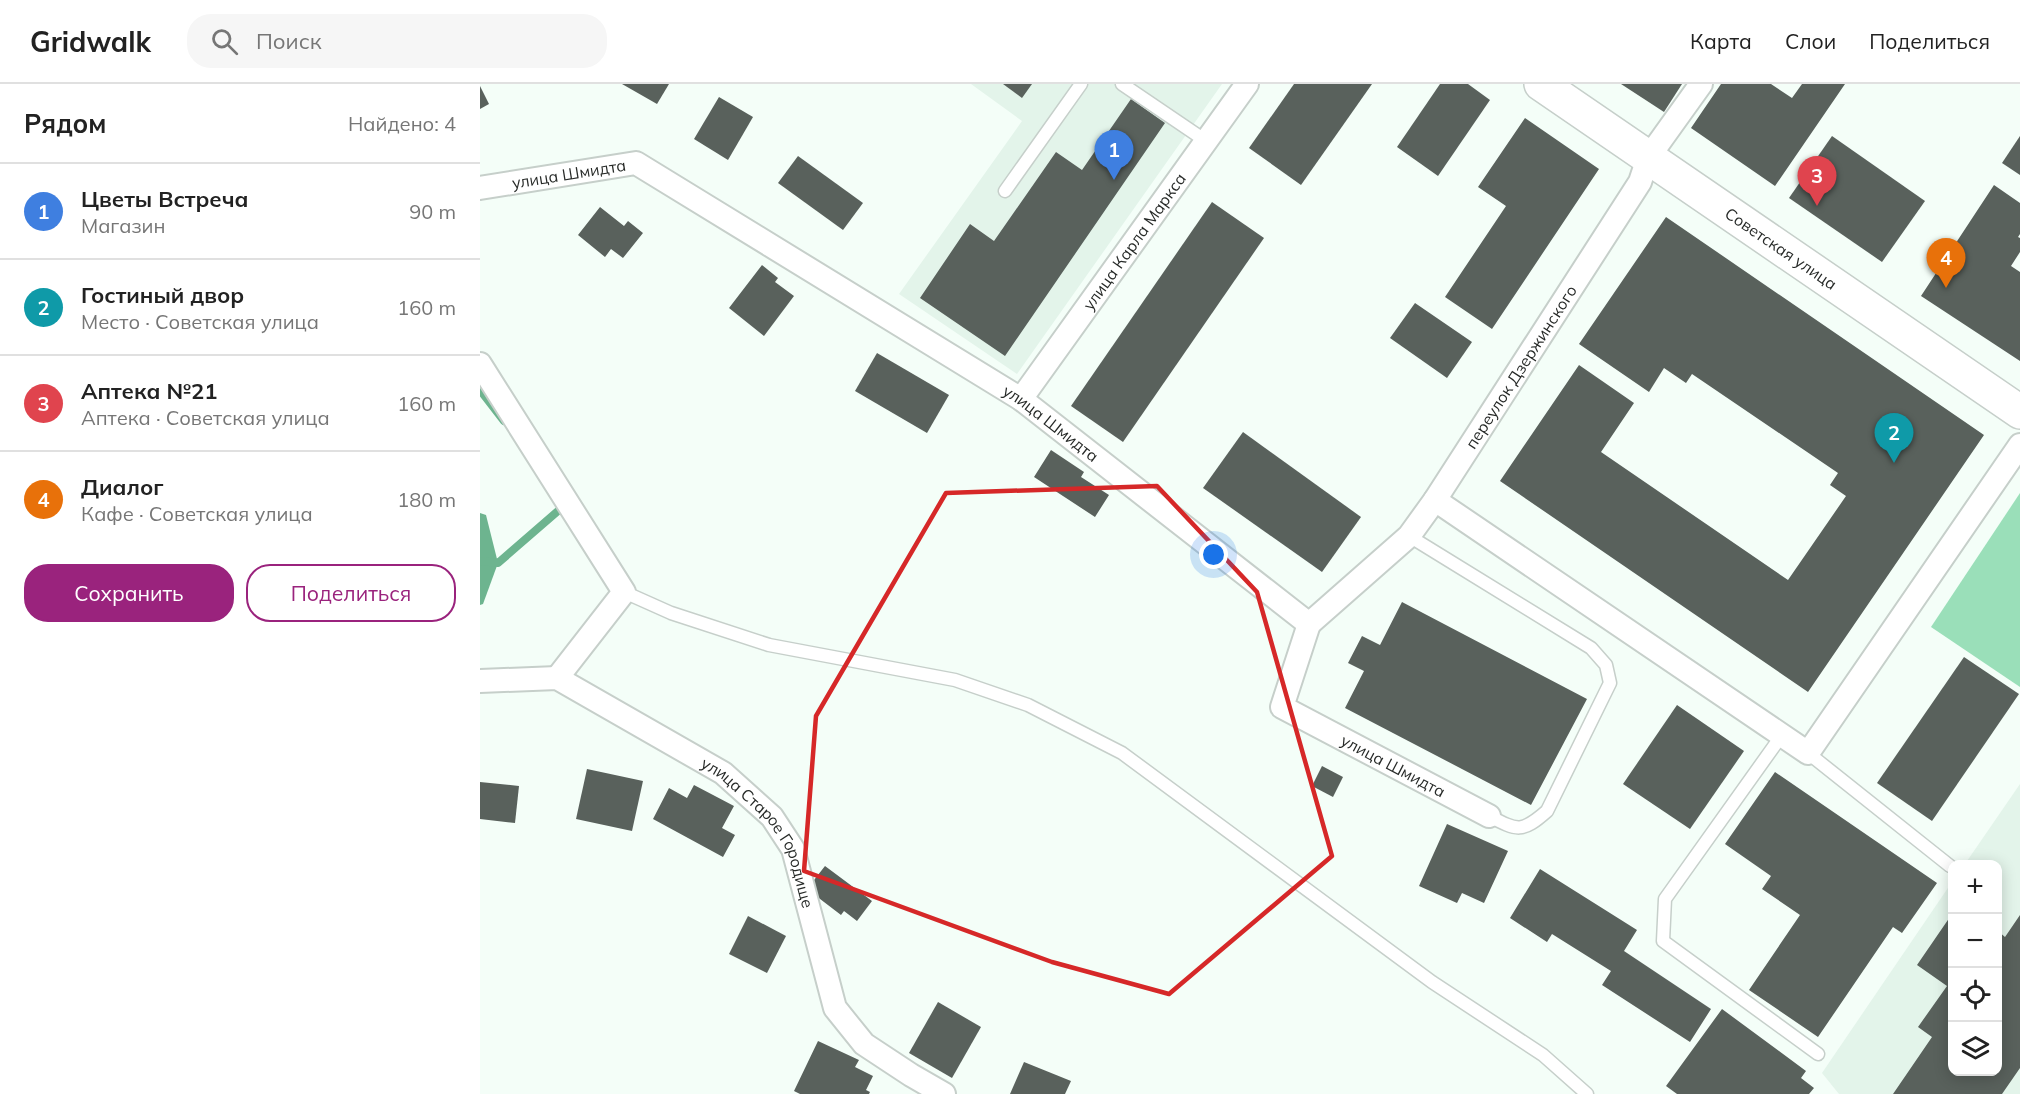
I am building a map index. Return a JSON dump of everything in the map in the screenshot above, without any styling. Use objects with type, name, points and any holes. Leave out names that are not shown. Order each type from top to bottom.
[{"type":"main road","name":"Советская улица","points":[[1541,84],[2020,412]]},
{"type":"street","name":"улица Карла Маркса","points":[[1021,399],[1247,84]]},
{"type":"street","name":"переулок Дзержинского","points":[[1309,624],[1409,536],[1435,500],[1640,182],[1648,158],[1701,84]]},
{"type":"street","name":"улица Шмидта","points":[[480,188],[636,163],[1021,399],[1309,624],[1282,707],[1489,816]]},
{"type":"street","points":[[480,364],[624,592],[557,678],[480,681]]},
{"type":"street","points":[[1435,500],[1808,753],[2020,446]]},
{"type":"street","name":"улица Старое Городище","points":[[557,678],[723,773],[772,817],[794,849],[835,1008],[864,1044],[944,1094]]},
{"type":"lane","points":[[1005,191],[1082,84]]},
{"type":"lane","points":[[1122,84],[1206,141]]},
{"type":"lane","points":[[1409,536],[1591,648],[1606,666],[1610,683],[1547,811],[1531,825],[1514,828],[1489,816]]},
{"type":"lane","points":[[624,592],[671,613],[769,645],[955,680],[1028,705],[1122,753],[1432,982],[1543,1055],[1587,1094]]},
{"type":"lane","points":[[1782,735],[1665,899],[1663,941],[1818,1053]]},
{"type":"lane","points":[[1808,753],[1948,864]]},
{"type":"highlighted area","points":[[1157,486],[1257,592],[1332,856],[1169,994],[1052,962],[804,871],[816,716],[946,493]]},
{"type":"shaded area","points":[[971,84],[1222,84],[1017,374],[899,294],[1022,121]]},
{"type":"shaded area","points":[[2020,493],[2020,687],[1931,627]]},
{"type":"shaded area","points":[[480,513],[486,515],[498,563],[483,604],[480,605]]},
{"type":"shaded area","points":[[2020,784],[2020,1094],[1839,1094],[1822,1073],[1948,888],[1948,1076],[2002,1076],[2002,860],[1968,860]]},
{"type":"building","points":[[622,84],[669,84],[657,104]]},
{"type":"building","points":[[1003,84],[1032,84],[1022,98]]},
{"type":"building","points":[[1294,84],[1372,84],[1301,185],[1249,148]]},
{"type":"building","points":[[1440,84],[1468,84],[1490,100],[1438,176],[1397,147]]},
{"type":"building","points":[[1621,84],[1682,84],[1664,112]]},
{"type":"building","points":[[1721,84],[1771,84],[1792,98],[1802,84],[1845,84],[1775,186],[1691,128]]},
{"type":"building","points":[[480,86],[489,104],[480,109]]},
{"type":"building","points":[[719,97],[753,117],[728,160],[694,139]]},
{"type":"building","points":[[1131,99],[1165,123],[1005,356],[920,298],[970,224],[994,241],[1056,152],[1082,170]]},
{"type":"building","points":[[1525,118],[1599,169],[1492,329],[1445,297],[1506,206],[1478,187]]},
{"type":"building","points":[[1832,136],[1925,201],[1882,262],[1789,198]]},
{"type":"building","points":[[2020,136],[2020,175],[2002,163]]},
{"type":"building","points":[[798,156],[863,203],[843,230],[778,183]]},
{"type":"building","points":[[1994,185],[2020,203],[2020,234],[2018,237],[2020,238],[2020,252],[2011,266],[2020,272],[2020,361],[1921,296]]},
{"type":"building","points":[[1212,202],[1264,238],[1123,442],[1071,406]]},
{"type":"building","points":[[600,207],[624,226],[628,221],[643,233],[623,258],[611,249],[605,257],[578,235]]},
{"type":"building","points":[[1666,217],[1984,435],[1808,692],[1500,481],[1579,365],[1634,403],[1601,452],[1788,580],[1846,496],[1830,485],[1838,473],[1692,374],[1686,383],[1664,368],[1649,392],[1579,344]]},
{"type":"building","points":[[762,265],[778,278],[775,282],[794,296],[764,336],[729,308]]},
{"type":"building","points":[[1415,303],[1472,342],[1447,378],[1390,338]]},
{"type":"building","points":[[877,353],[949,395],[927,433],[855,391]]},
{"type":"building","points":[[1243,432],[1361,517],[1322,572],[1203,488]]},
{"type":"building","points":[[1051,450],[1084,472],[1081,477],[1109,495],[1095,517],[1034,477]]},
{"type":"building","points":[[1402,602],[1587,699],[1531,805],[1345,708],[1364,671],[1348,663],[1362,636],[1380,645]]},
{"type":"building","points":[[1964,657],[2019,694],[1932,821],[1877,783]]},
{"type":"building","points":[[1677,705],[1744,751],[1690,829],[1623,784]]},
{"type":"building","points":[[1322,766],[1343,777],[1333,797],[1312,786]]},
{"type":"building","points":[[587,769],[643,781],[632,831],[576,819]]},
{"type":"building","points":[[1775,772],[1937,883],[1902,933],[1893,927],[1818,1037],[1749,990],[1800,915],[1762,889],[1771,876],[1725,844]]},
{"type":"building","points":[[480,782],[519,786],[515,823],[480,819]]},
{"type":"building","points":[[694,785],[734,806],[722,828],[735,835],[723,857],[653,819],[669,788],[687,798]]},
{"type":"building","points":[[1447,824],[1508,851],[1484,903],[1462,893],[1457,903],[1419,886]]},
{"type":"building","points":[[825,866],[872,901],[857,921],[844,911],[841,915],[807,889]]},
{"type":"building","points":[[1540,869],[1637,930],[1624,951],[1711,1009],[1690,1042],[1602,985],[1611,971],[1552,934],[1547,942],[1510,918]]},
{"type":"building","points":[[2020,915],[2020,1068],[2002,1094],[1893,1094],[1932,1037],[1918,1027],[1947,986],[1917,965],[1948,920],[1948,1076],[2002,1076],[2002,934],[2005,937]]},
{"type":"building","points":[[748,916],[786,936],[767,973],[729,954]]},
{"type":"building","points":[[938,1002],[981,1027],[952,1078],[909,1053]]},
{"type":"building","points":[[1722,1009],[1806,1071],[1801,1078],[1814,1088],[1809,1094],[1677,1094],[1666,1086]]},
{"type":"building","points":[[818,1041],[859,1060],[855,1067],[873,1076],[866,1090],[870,1092],[869,1094],[800,1094],[794,1091]]},
{"type":"building","points":[[1024,1062],[1071,1081],[1065,1094],[1010,1094]]},
{"type":"waterway","points":[[480,390],[504,421]]},
{"type":"waterway","points":[[480,561],[498,563],[566,504]]},
{"type":"place","name":"Цветы Встреча","points":[[1114,180]]},
{"type":"place","name":"Аптека №21","points":[[1817,206]]},
{"type":"place","name":"Диалог","points":[[1946,288]]},
{"type":"place","name":"Гостиный двор","points":[[1894,463]]}]
